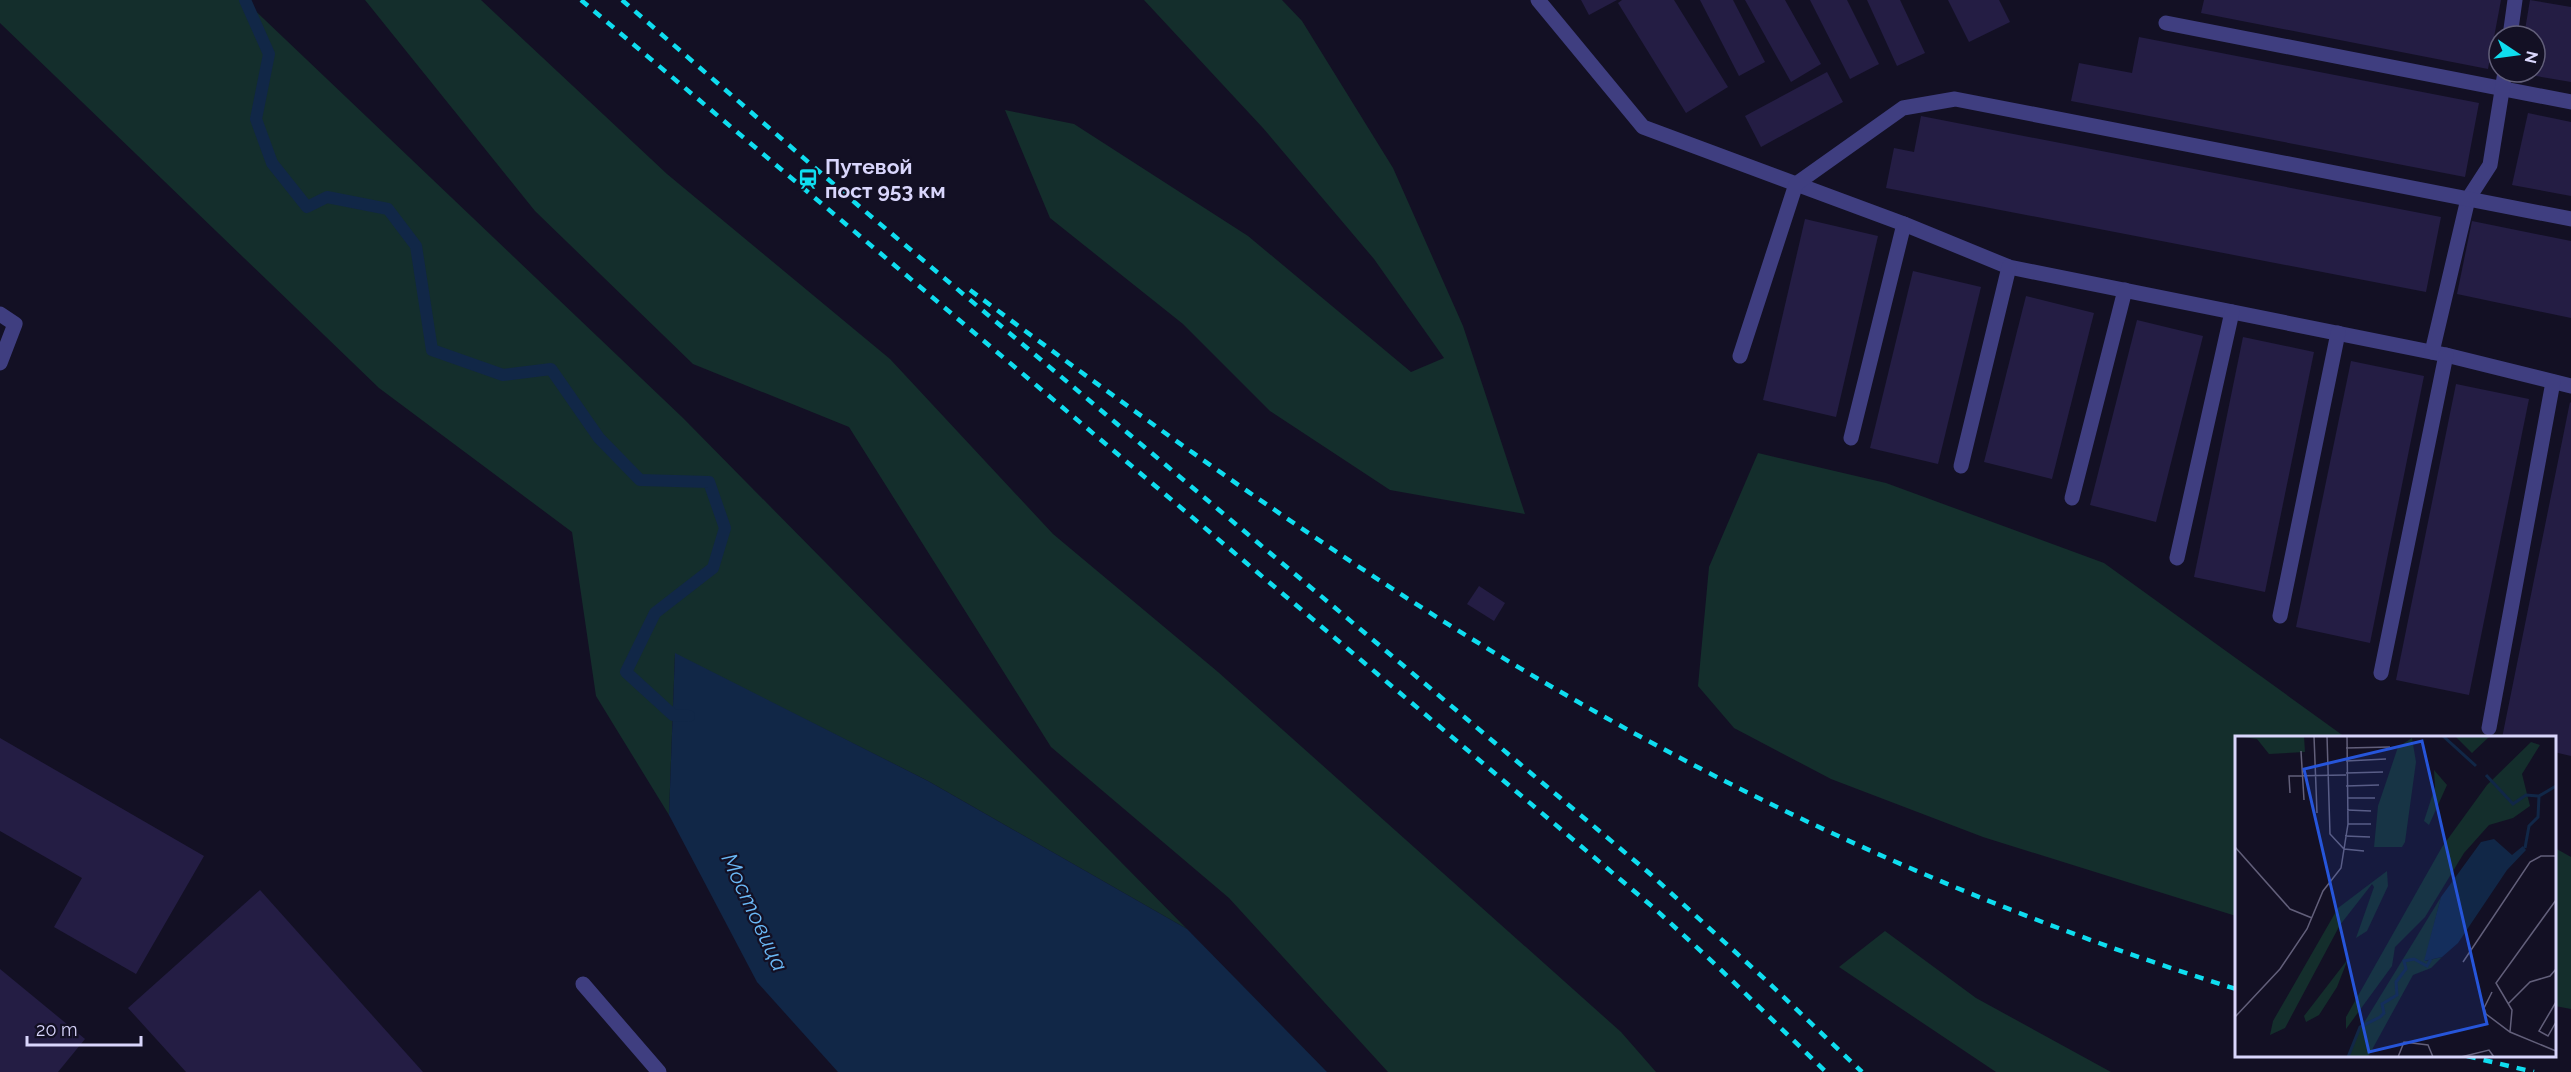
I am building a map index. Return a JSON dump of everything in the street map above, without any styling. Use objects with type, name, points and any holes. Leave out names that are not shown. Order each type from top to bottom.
[{"type":"lane","points":[[1538,0],[1643,127],[1904,224],[2009,267],[2439,353],[2571,386]]},
{"type":"lane","points":[[2512,24],[2515,0]]},
{"type":"lane","points":[[2166,23],[2571,102]]},
{"type":"lane","points":[[2381,673],[2468,199],[2490,165],[2503,84]]},
{"type":"lane","points":[[1740,356],[1796,184],[1903,108],[1955,99],[2571,219]]},
{"type":"lane","points":[[1851,438],[1904,224]]},
{"type":"lane","points":[[1961,466],[2009,267]]},
{"type":"lane","points":[[2072,498],[2125,290]]},
{"type":"lane","points":[[2177,558],[2232,312]]},
{"type":"lane","points":[[0,314],[15,324],[0,363]]},
{"type":"lane","points":[[2280,616],[2338,333]]},
{"type":"lane","points":[[2489,728],[2553,382]]},
{"type":"lane","points":[[583,984],[659,1072]]},
{"type":"green space","points":[[0,0],[244,0],[683,418],[1187,929],[928,781],[675,654],[669,815],[596,696],[572,532],[379,388],[0,23]]},
{"type":"green space","points":[[365,0],[481,0],[667,174],[890,359],[1053,534],[1218,672],[1621,1032],[1656,1072],[1388,1072],[1229,898],[1051,747],[849,427],[693,364],[535,211]]},
{"type":"green space","points":[[1144,0],[1282,0],[1302,21],[1393,168],[1463,326],[1525,514],[1390,490],[1270,411],[1183,324],[1050,218],[1005,110],[1074,124],[1248,236],[1411,372],[1444,358],[1374,259],[1263,128]]},
{"type":"green space","points":[[1758,453],[1886,483],[2104,563],[2344,736],[2235,736],[2235,916],[1983,837],[1831,779],[1734,728],[1698,686],[1709,567]]},
{"type":"green space","points":[[2556,849],[2571,857],[2571,1009],[2556,1006]]},
{"type":"green space","points":[[1885,931],[1976,998],[2111,1072],[1996,1072],[1839,967]]},
{"type":"water","points":[[675,653],[928,781],[1187,929],[1327,1072],[838,1072],[757,982],[669,815]]},
{"type":"building","points":[[1581,0],[1617,0],[1589,15]]},
{"type":"building","points":[[1622,0],[1674,0],[1728,87],[1686,113],[1618,3]]},
{"type":"building","points":[[1700,0],[1733,0],[1765,62],[1739,76]]},
{"type":"building","points":[[1745,0],[1785,0],[1821,64],[1791,82]]},
{"type":"building","points":[[1810,0],[1847,0],[1879,64],[1850,79]]},
{"type":"building","points":[[1867,0],[1900,0],[1925,53],[1897,66]]},
{"type":"building","points":[[1948,0],[1999,0],[2010,22],[1969,42]]},
{"type":"building","points":[[2204,0],[2501,0],[2496,24],[2487,24],[2487,69],[2201,13]]},
{"type":"building","points":[[2530,0],[2571,7],[2571,82],[2547,78],[2547,24],[2526,24]]},
{"type":"building","points":[[2139,37],[2479,103],[2465,177],[2071,101],[2079,63],[2132,73]]},
{"type":"building","points":[[1827,72],[1843,102],[1761,147],[1745,116]]},
{"type":"building","points":[[2528,113],[2571,122],[2571,196],[2512,185]]},
{"type":"building","points":[[1921,116],[2441,217],[2426,292],[1886,188],[1894,148],[1914,152]]},
{"type":"building","points":[[1805,219],[1878,236],[1836,417],[1763,400]]},
{"type":"building","points":[[2472,221],[2571,241],[2571,318],[2457,294]]},
{"type":"building","points":[[1913,271],[1981,287],[1938,464],[1870,448]]},
{"type":"building","points":[[2026,296],[2094,313],[2052,479],[1984,462]]},
{"type":"building","points":[[2137,320],[2203,336],[2156,522],[2090,505]]},
{"type":"building","points":[[2243,337],[2314,352],[2265,592],[2194,577]]},
{"type":"building","points":[[2351,361],[2424,376],[2370,643],[2296,627]]},
{"type":"building","points":[[2456,384],[2529,399],[2469,695],[2396,680]]},
{"type":"building","points":[[2570,402],[2571,756],[2556,752],[2556,736],[2502,736]]},
{"type":"building","points":[[1479,586],[1505,603],[1494,621],[1467,604]]},
{"type":"building","points":[[0,738],[204,856],[136,974],[54,927],[82,878],[0,831]]},
{"type":"building","points":[[260,890],[423,1072],[186,1072],[128,1008]]},
{"type":"building","points":[[0,969],[85,1039],[58,1072],[0,1072]]},
{"type":"waterway","name":"Мостовица","points":[[245,0],[269,54],[256,119],[272,163],[307,207],[327,197],[388,209],[416,246],[432,350],[503,375],[551,369],[599,438],[640,480],[709,482],[725,528],[713,568],[655,613],[626,672],[673,715],[689,716]]},
{"type":"railway","points":[[581,0],[1654,908],[1826,1072]]},
{"type":"railway","points":[[622,0],[860,207],[1648,872],[1862,1072]]},
{"type":"railway","points":[[970,290],[1272,508],[1427,611],[1587,707],[1744,791],[1904,866],[2069,932],[2235,989]]},
{"type":"railway","points":[[2471,1057],[2534,1072]]},
{"type":"place","name":"Путевой пост 953 км","points":[[808,179]]}]
